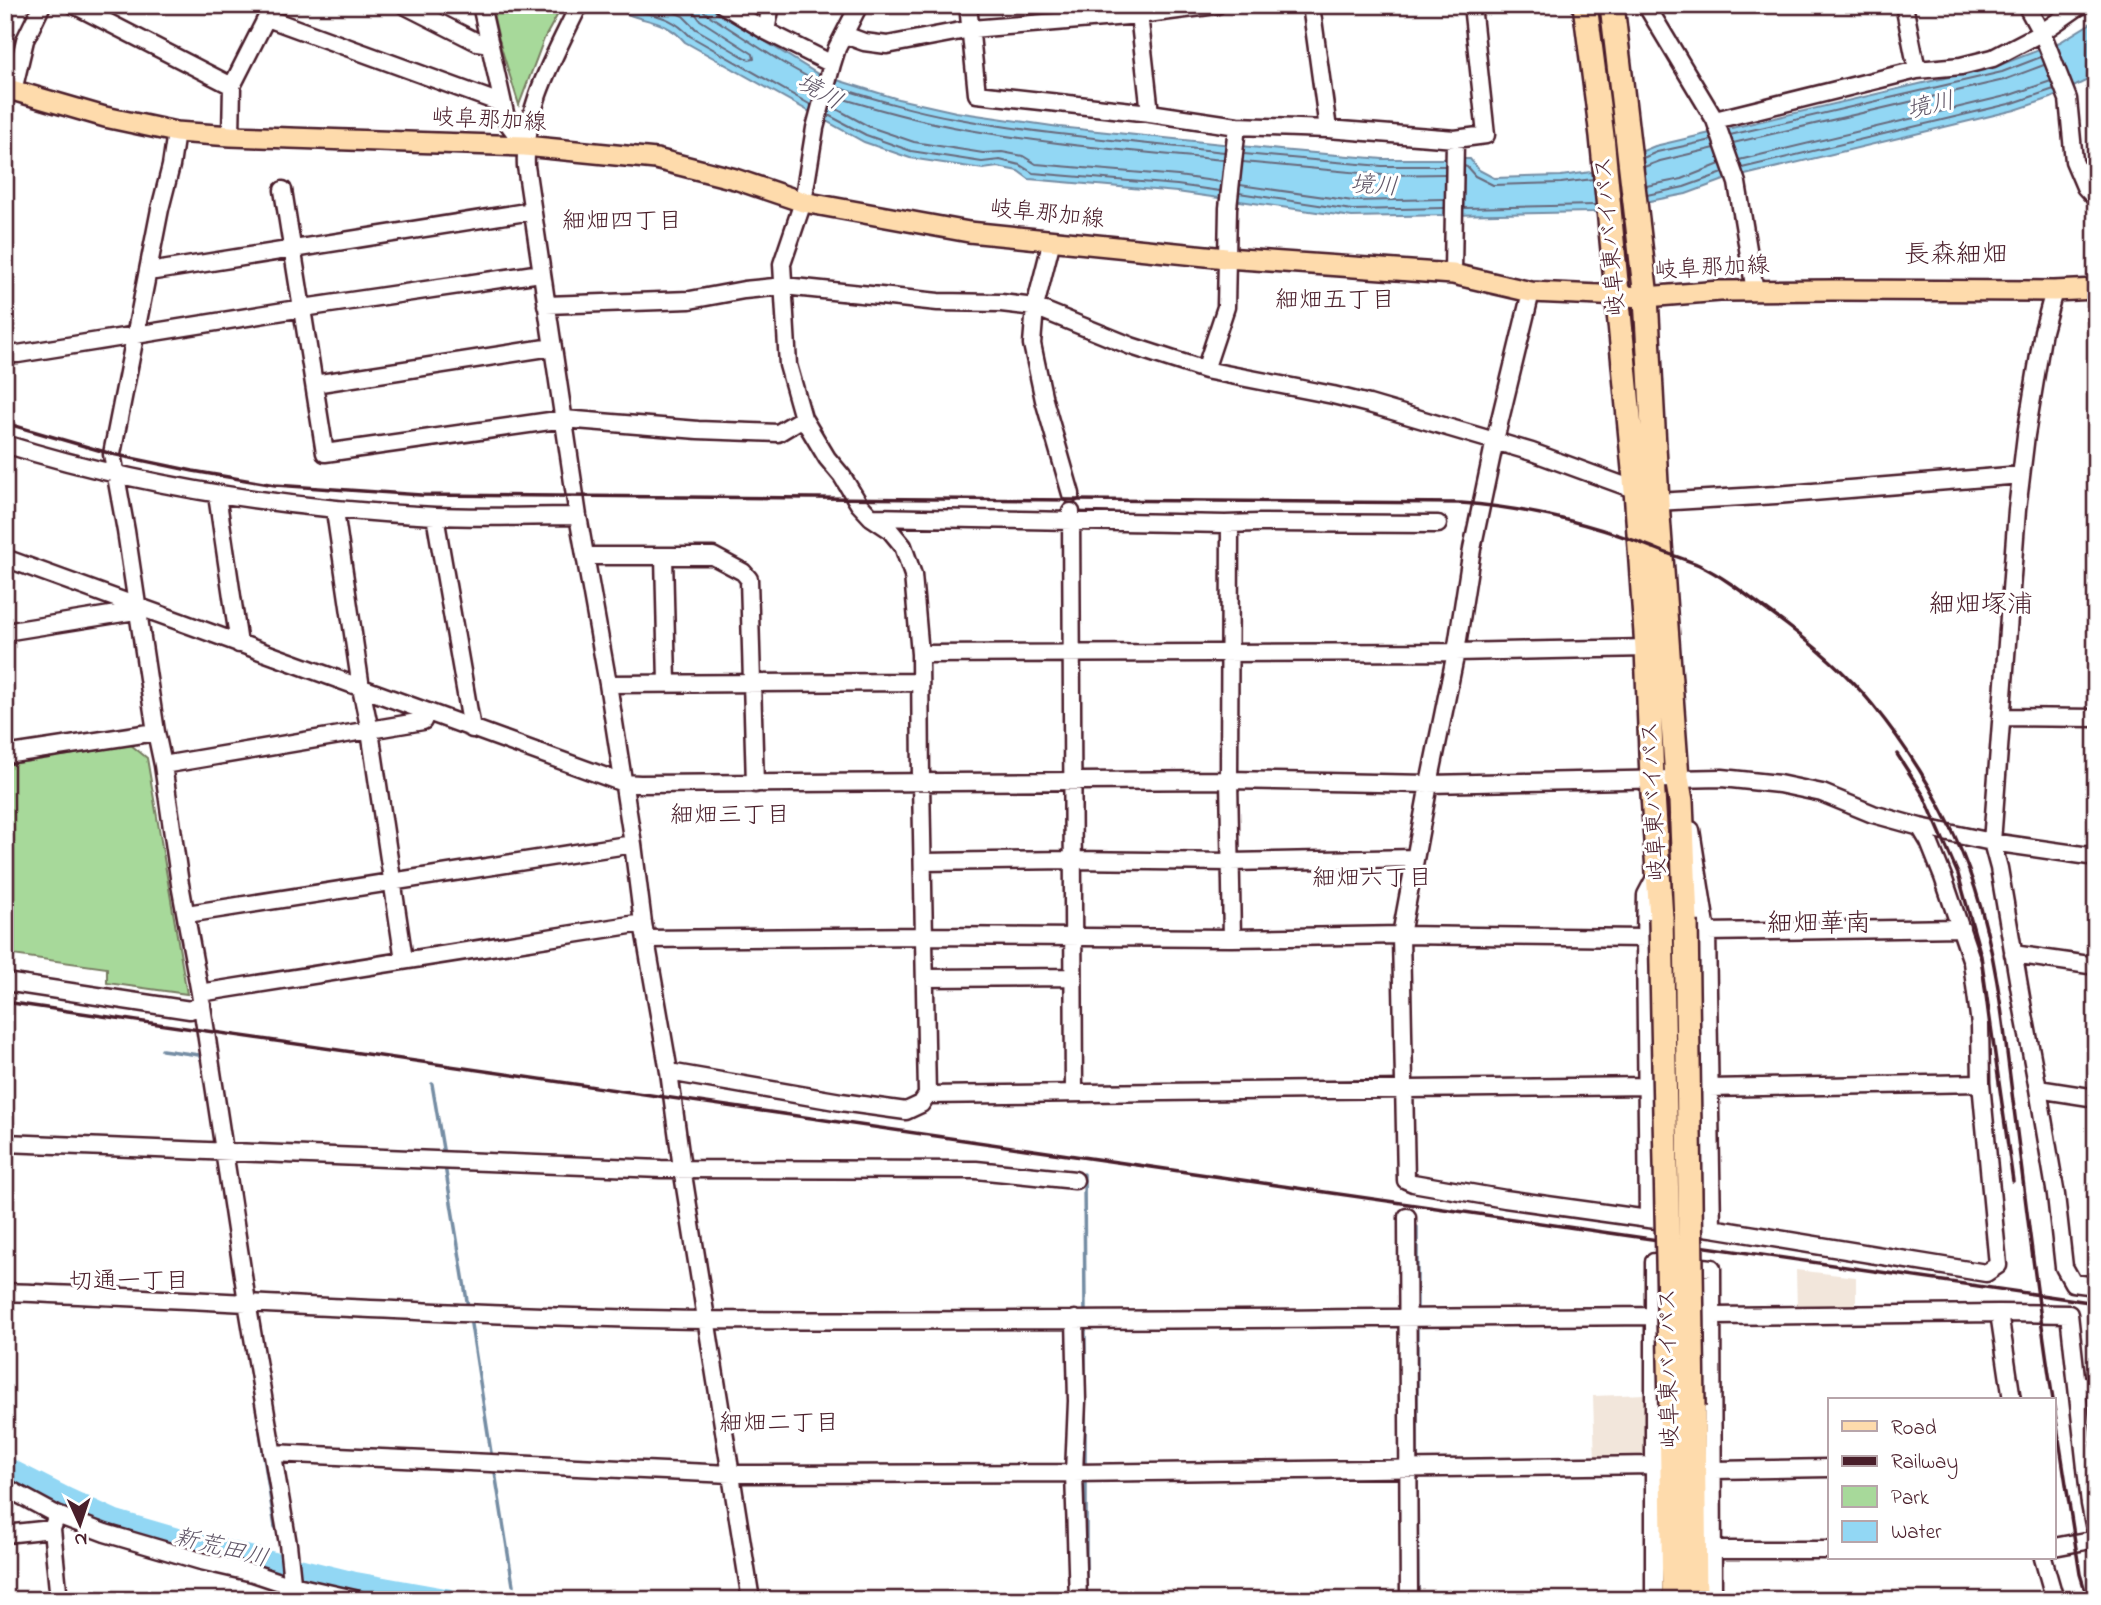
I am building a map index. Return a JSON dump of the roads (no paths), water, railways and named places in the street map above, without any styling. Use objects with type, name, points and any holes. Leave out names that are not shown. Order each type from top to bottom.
[{"type":"highway","name":"岐阜東バイパス","points":[[1585,5],[1601,128],[1636,490],[1647,648],[1682,1408],[1695,1600]]},
{"type":"highway","name":"岐阜東バイパス","points":[[1612,5],[1646,297],[1657,502],[1677,778],[1681,801],[1686,921],[1682,1408],[1674,1600]]},
{"type":"main road","name":"岐阜那加線","points":[[9,90],[105,117],[176,132],[525,146],[656,159],[735,179],[803,202],[969,232],[1226,258],[1453,274],[1531,292],[1646,297],[1720,291],[2096,289]]},
{"type":"street","points":[[9,90],[25,40],[42,5]]},
{"type":"street","points":[[74,5],[232,86]]},
{"type":"street","points":[[404,5],[477,42],[489,44]]},
{"type":"street","points":[[481,5],[507,122],[525,146]]},
{"type":"street","points":[[579,5],[546,74],[525,146],[532,211],[751,1600]]},
{"type":"street","points":[[723,5],[831,68]]},
{"type":"street","points":[[766,31],[771,5]]},
{"type":"street","points":[[669,1072],[906,1111],[921,1104],[927,1095],[920,654],[913,575],[903,546],[889,529],[871,517],[859,504],[803,418],[788,365],[782,264],[803,202],[815,128],[831,68],[837,48],[859,5]]},
{"type":"street","points":[[968,5],[976,94],[1150,113],[1237,126],[1328,129],[1455,139],[1486,135],[1472,5]]},
{"type":"street","points":[[845,35],[864,42],[887,45],[971,29],[1138,10],[1217,5]]},
{"type":"street","points":[[1311,5],[1328,129]]},
{"type":"street","points":[[1646,5],[1715,122],[1737,183],[1755,291]]},
{"type":"street","points":[[1904,5],[1917,70]]},
{"type":"street","points":[[1715,122],[1917,70],[1961,66],[1993,58],[2043,36],[2081,5]]},
{"type":"street","points":[[2027,6],[2043,36],[2068,99],[2074,161],[2085,187],[2096,199]]},
{"type":"street","points":[[1138,10],[1150,113]]},
{"type":"street","points":[[230,136],[232,86],[270,11],[503,104]]},
{"type":"street","points":[[1205,370],[1226,307],[1228,208],[1237,126]]},
{"type":"street","points":[[176,132],[172,166],[148,270],[112,454],[180,884],[201,999],[292,1588]]},
{"type":"street","points":[[1453,274],[1455,139]]},
{"type":"street","points":[[283,190],[325,453],[564,419],[698,430],[778,433],[803,418]]},
{"type":"street","points":[[148,270],[532,211]]},
{"type":"street","points":[[1052,240],[1035,307],[1032,344],[1044,400],[1071,494]]},
{"type":"street","points":[[5,354],[541,273]]},
{"type":"street","points":[[546,305],[690,300],[744,289],[784,286],[938,302],[1001,303],[1035,307],[1131,346],[1205,370],[1333,395],[1495,440],[1636,490]]},
{"type":"street","points":[[2054,291],[2043,331],[2021,475],[1992,842],[1999,868],[2056,1195],[2064,1267],[2073,1283],[2096,1286]]},
{"type":"street","points":[[1531,292],[1472,549],[1456,652],[1401,935],[1406,1180],[1505,1199],[1712,1228],[1986,1273],[1998,1265],[1981,1083],[1980,1025],[1972,962],[1943,877],[1920,827]]},
{"type":"street","points":[[314,384],[552,347]]},
{"type":"street","points":[[5,444],[116,476],[217,495],[337,509],[435,516],[579,516]]},
{"type":"street","points":[[1657,502],[2021,475]]},
{"type":"street","points":[[217,495],[239,644]]},
{"type":"street","points":[[337,509],[336,518],[361,688],[370,731],[404,960]]},
{"type":"street","points":[[435,516],[472,729]]},
{"type":"street","points":[[871,517],[1071,517],[1230,524],[1438,524]]},
{"type":"street","points":[[1071,517],[1074,1093]]},
{"type":"street","points":[[1230,524],[1229,780],[1232,938]]},
{"type":"street","points":[[586,556],[713,556],[743,572],[749,579],[755,784]]},
{"type":"street","points":[[664,556],[667,683]]},
{"type":"street","points":[[5,558],[623,783],[1229,780],[1429,784],[1722,778],[1790,786],[1822,793],[1873,814],[1920,827],[1992,842],[2096,857]]},
{"type":"street","points":[[5,632],[129,612],[136,606]]},
{"type":"street","points":[[920,654],[1456,652],[1647,648]]},
{"type":"street","points":[[608,684],[920,682]]},
{"type":"street","points":[[163,765],[423,721],[427,712]]},
{"type":"street","points":[[2001,717],[2096,718]]},
{"type":"street","points":[[5,755],[156,732]]},
{"type":"street","points":[[1681,801],[1692,830],[1707,932],[1712,1228]]},
{"type":"street","points":[[187,914],[633,844]]},
{"type":"street","points":[[923,862],[1230,862],[1415,858]]},
{"type":"street","points":[[1648,1219],[1646,895],[1658,871]]},
{"type":"street","points":[[1707,932],[1961,928]]},
{"type":"street","points":[[5,982],[190,1010],[201,999],[404,960],[644,931],[923,936],[1232,938],[1401,935],[1645,938]]},
{"type":"street","points":[[2013,954],[2096,966]]},
{"type":"street","points":[[925,978],[1072,977]]},
{"type":"street","points":[[1709,1088],[1981,1083]]},
{"type":"street","points":[[927,1095],[1648,1086]]},
{"type":"street","points":[[2038,1089],[2096,1098]]},
{"type":"street","points":[[5,1143],[682,1168],[976,1170],[1075,1180]]},
{"type":"street","points":[[1406,1217],[1409,1600]]},
{"type":"street","points":[[1654,1600],[1654,1262],[1712,1268],[1713,1600]]},
{"type":"street","points":[[5,1292],[706,1320],[1277,1320],[1653,1316]]},
{"type":"street","points":[[1999,1313],[2012,1398]]},
{"type":"street","points":[[1712,1316],[2069,1314],[2096,1537],[2056,1547]]},
{"type":"street","points":[[1075,1319],[1077,1401],[1074,1473],[1078,1600]]},
{"type":"street","points":[[2077,1384],[2096,1387]]},
{"type":"street","points":[[272,1454],[731,1474],[1074,1473],[1654,1465]]},
{"type":"street","points":[[1714,1470],[1828,1468]]},
{"type":"street","points":[[5,1487],[54,1522],[105,1533],[292,1588],[359,1600]]},
{"type":"street","points":[[5,1534],[54,1522]]},
{"type":"street","points":[[54,1522],[59,1600]]},
{"type":"street","points":[[1713,1550],[1828,1550]]},
{"type":"street","points":[[2044,1560],[2055,1600]]},
{"type":"water","name":"境川","points":[[611,5],[706,5],[818,74],[898,99],[956,112],[1059,127],[1280,150],[1383,159],[1470,159],[1479,170],[1494,178],[1561,176],[1591,172],[1655,146],[2000,65],[2060,42],[2096,20],[2096,76],[2051,98],[2015,110],[1724,180],[1686,194],[1593,212],[1352,217],[1177,192],[1029,179],[1018,171],[998,167],[983,169],[910,158],[864,142],[685,42],[668,28]]},
{"type":"waterway","points":[[162,1050],[199,1055],[208,1096]]},
{"type":"waterway","points":[[432,1084],[444,1155]]},
{"type":"waterway","points":[[445,1166],[468,1307]]},
{"type":"waterway","points":[[1084,1174],[1085,1314]]},
{"type":"waterway","points":[[1417,1227],[1417,1312]]},
{"type":"waterway","points":[[470,1318],[492,1459]]},
{"type":"waterway","points":[[1417,1324],[1417,1463]]},
{"type":"waterway","points":[[1085,1325],[1085,1468]]},
{"type":"waterway","points":[[247,1349],[275,1527]]},
{"type":"waterway","points":[[494,1466],[513,1585]]},
{"type":"waterway","name":"新荒田川","points":[[5,1468],[114,1521],[353,1583],[448,1600]]},
{"type":"waterway","points":[[1417,1474],[1418,1600]]},
{"type":"waterway","points":[[1086,1476],[1086,1600]]},
{"type":"railway","points":[[5,423],[112,454],[193,471],[275,485],[421,495],[1461,503],[1535,513],[1583,524],[1699,565],[1733,585],[1793,630],[1860,690],[1904,746],[1932,791],[1956,839],[1983,914],[1994,967],[2053,1398]]},
{"type":"railway","points":[[1897,754],[1924,796],[1958,874],[1981,956],[2013,1181]]},
{"type":"railway","points":[[5,1002],[2096,1303]]},
{"type":"railway","points":[[2056,1420],[2080,1574],[2088,1600]]},
{"type":"district","name":"細畑四丁目","points":[[622,222]]},
{"type":"district","name":"長森細畑","points":[[1956,256]]},
{"type":"district","name":"細畑五丁目","points":[[1335,301]]},
{"type":"district","name":"細畑塚浦","points":[[1981,606]]},
{"type":"district","name":"細畑三丁目","points":[[730,816]]},
{"type":"district","name":"細畑六丁目","points":[[1372,879]]},
{"type":"district","name":"細畑華南","points":[[1819,925]]},
{"type":"district","name":"切通一丁目","points":[[129,1282]]},
{"type":"district","name":"細畑二丁目","points":[[779,1424]]}]
